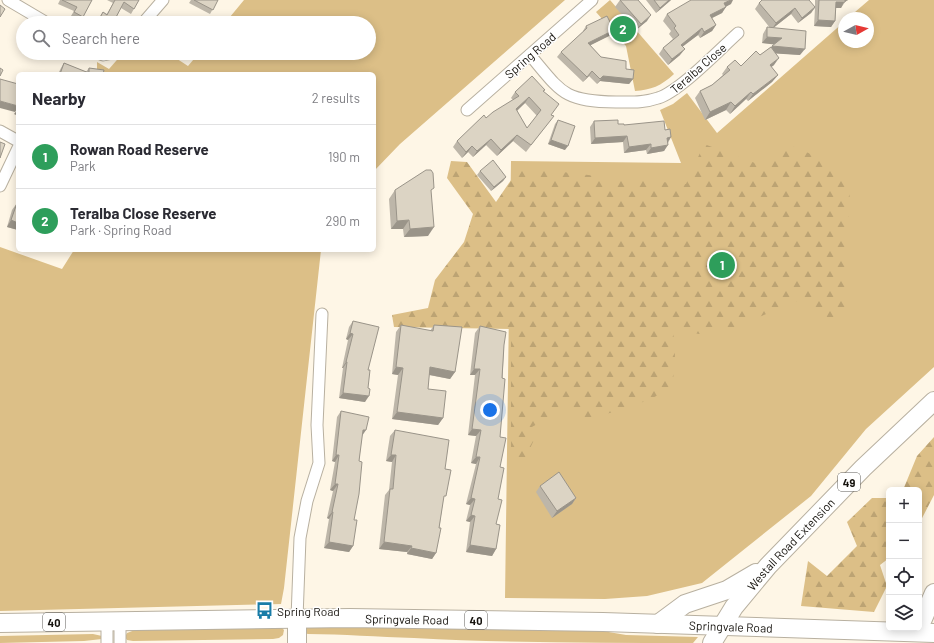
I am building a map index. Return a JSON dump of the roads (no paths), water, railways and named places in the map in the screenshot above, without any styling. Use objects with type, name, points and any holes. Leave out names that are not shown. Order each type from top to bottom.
[{"type":"highway","name":"Westall Road Extension","points":[[723,626],[734,607],[768,566],[863,468],[934,401]]},
{"type":"highway","points":[[658,624],[685,604],[731,588],[768,566]]},
{"type":"highway","points":[[920,633],[934,593]]},
{"type":"highway","name":"Springvale Road","points":[[0,623],[297,618],[658,624],[920,633]]},
{"type":"highway","points":[[297,618],[297,643]]},
{"type":"highway","name":"49","points":[[712,643],[723,626]]},
{"type":"street","points":[[8,0],[35,16]]},
{"type":"street","points":[[149,16],[163,0]]},
{"type":"street","name":"Spring Road","points":[[467,110],[592,0]]},
{"type":"street","name":"Teralba Close","points":[[530,55],[558,87],[571,96],[589,101],[638,102],[656,99],[674,90],[738,33]]},
{"type":"street","points":[[0,132],[16,140]]},
{"type":"street","points":[[0,186],[16,152]]},
{"type":"street","points":[[297,618],[300,538],[307,501],[319,464],[317,425],[322,314]]},
{"type":"street","points":[[107,643],[114,621]]},
{"type":"street","points":[[114,621],[120,643]]},
{"type":"place","name":"Teralba Close Reserve","points":[[623,29]]},
{"type":"place","name":"Rowan Road Reserve","points":[[722,265]]},
{"type":"place","name":"Spring Road","points":[[264,611]]}]
